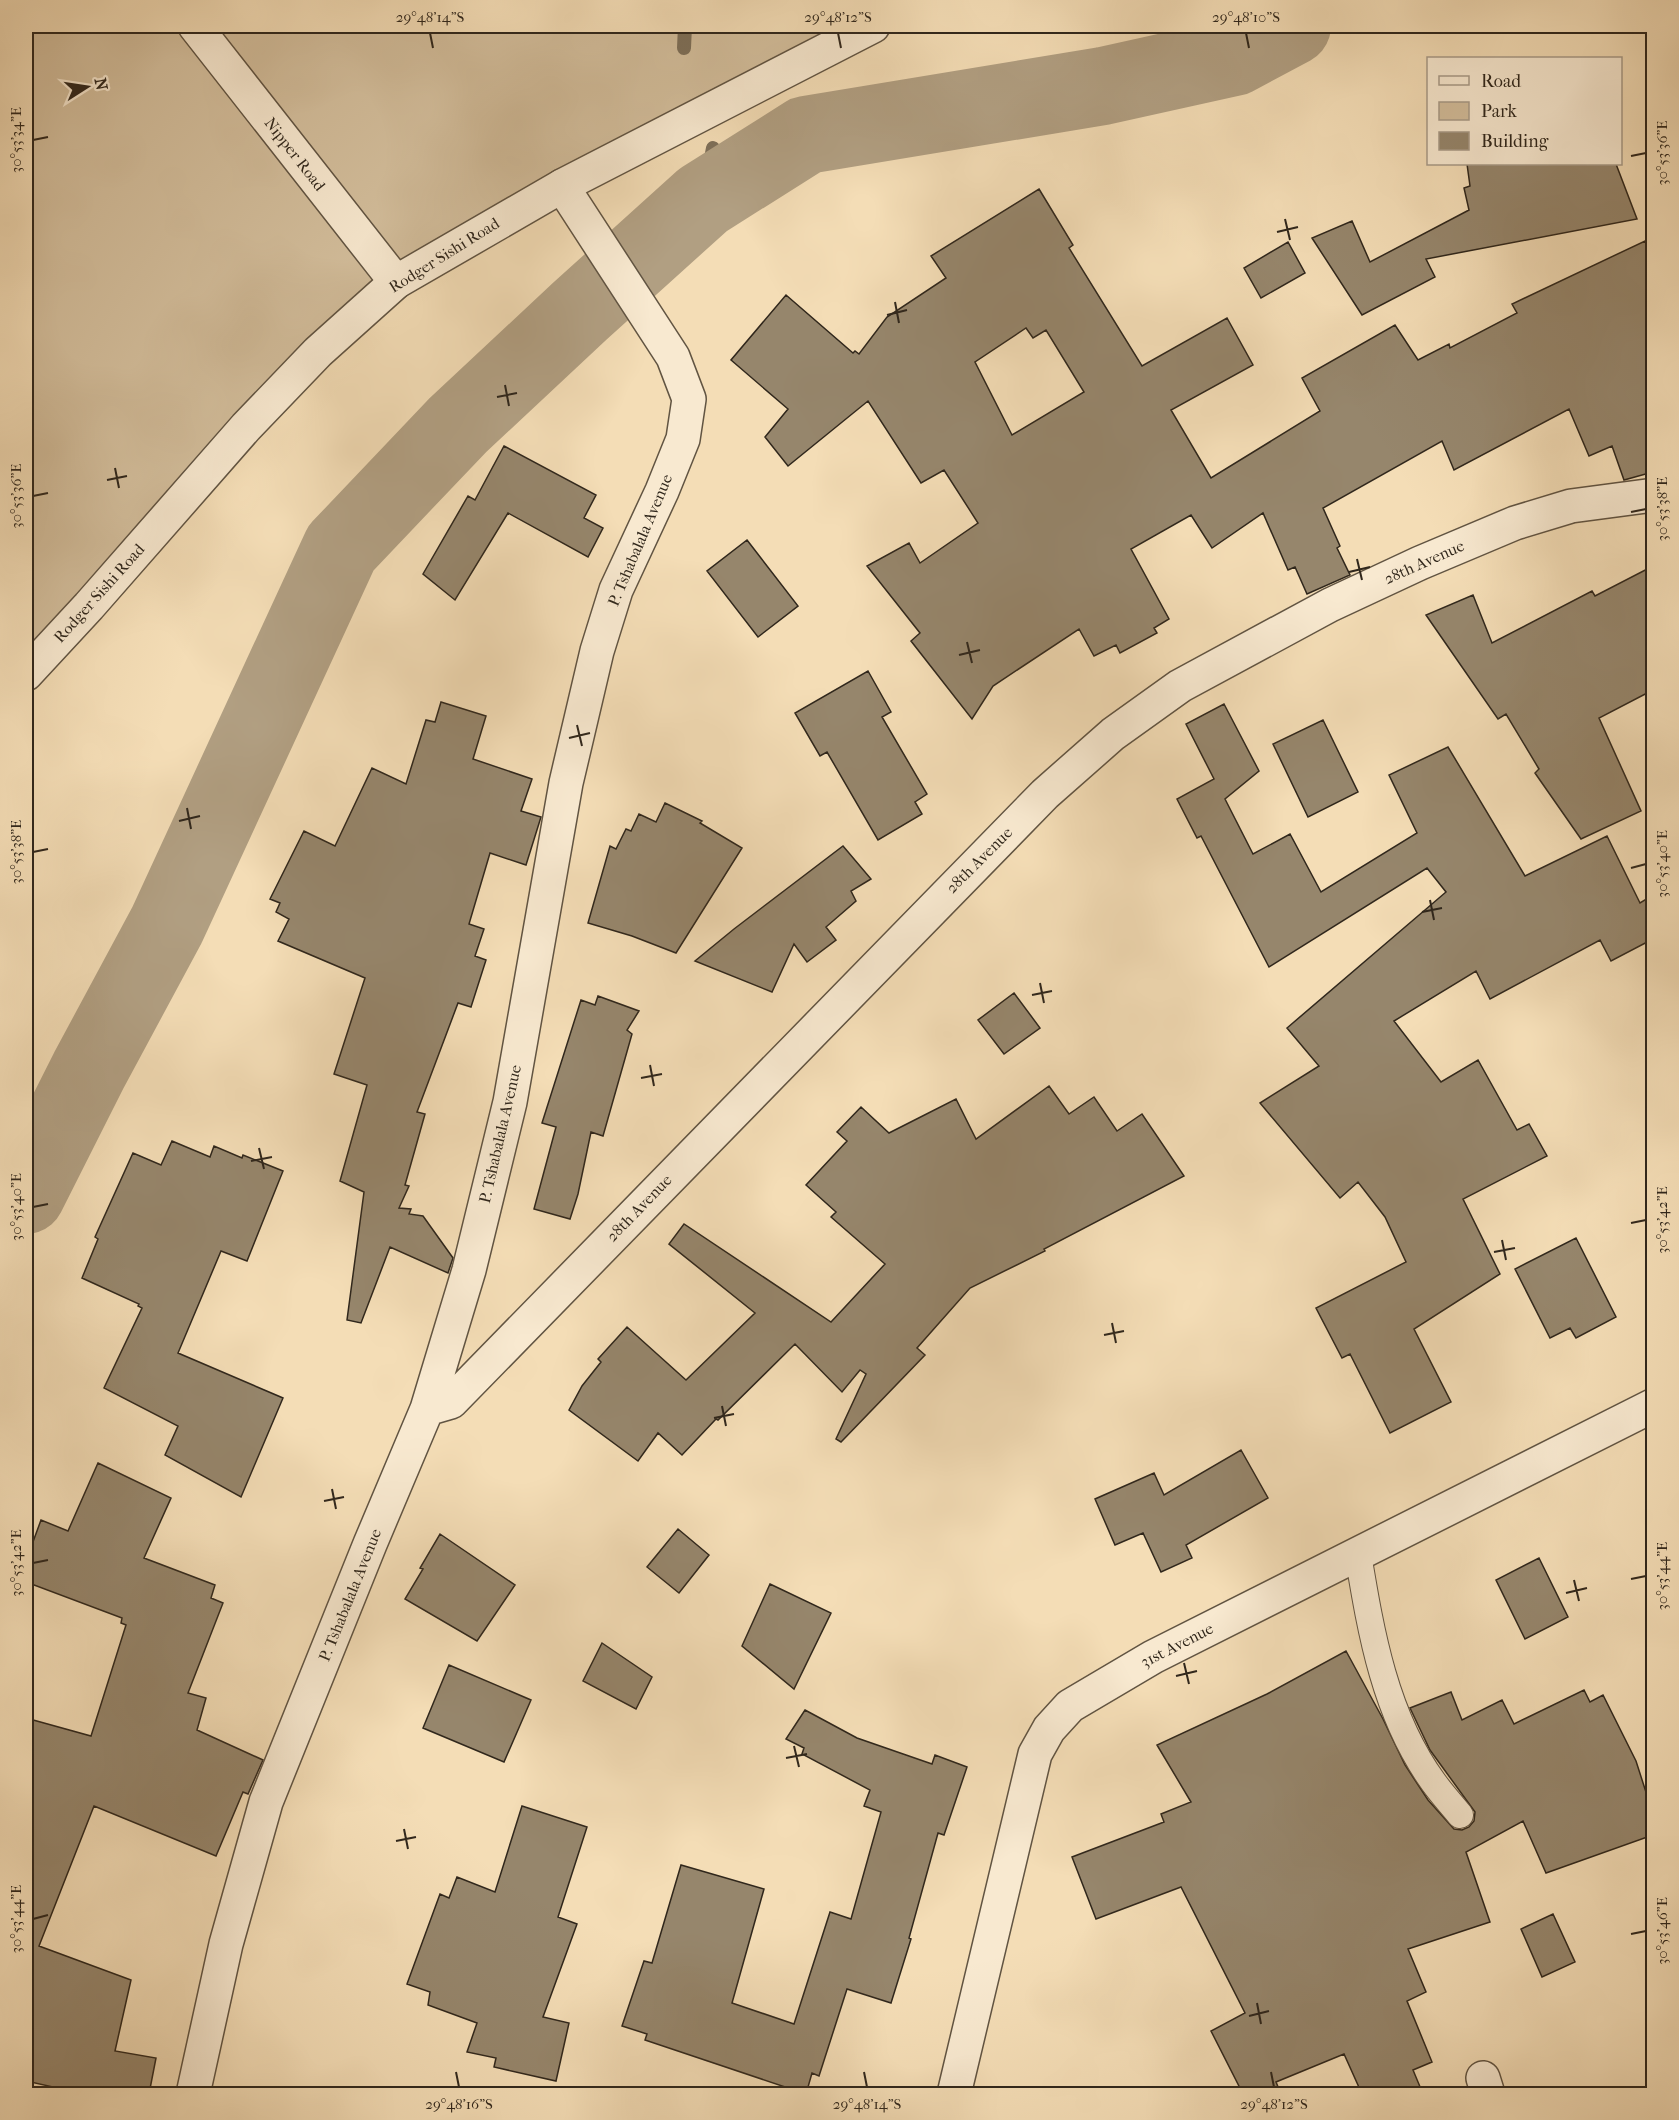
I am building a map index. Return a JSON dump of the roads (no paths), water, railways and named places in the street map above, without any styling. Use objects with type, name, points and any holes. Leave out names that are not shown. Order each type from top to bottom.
[{"type":"street","name":"Nipper Road","points":[[195,26],[396,282]]},
{"type":"street","name":"Rodger Sishi Road","points":[[26,674],[89,606],[246,427],[318,352],[396,282],[562,186],[873,26]]},
{"type":"street","name":"P. Tshabalala Avenue","points":[[194,2094],[226,1944],[266,1802],[427,1409],[469,1270],[510,1102],[566,783],[597,651],[616,590],[662,492],[683,439],[689,399],[673,357],[562,186]]},
{"type":"street","name":"28th Avenue","points":[[427,1409],[451,1402],[1029,810],[1113,734],[1180,686],[1330,605],[1420,563],[1515,523],[1560,509],[1653,495]]},
{"type":"street","name":"31st Avenue","points":[[954,2094],[1035,1754],[1049,1728],[1070,1706],[1153,1657],[1653,1405]]},
{"type":"lane","points":[[1358,1554],[1370,1629],[1382,1675],[1396,1712],[1433,1781],[1460,1815]]},
{"type":"waterway","points":[[684,48],[685,26]]},
{"type":"waterway","points":[[26,1195],[89,1070],[167,925],[341,548],[458,425],[580,311],[703,200],[806,135],[1103,86],[1234,57],[1292,26]]},
{"type":"waterway","points":[[703,200],[713,148]]}]
